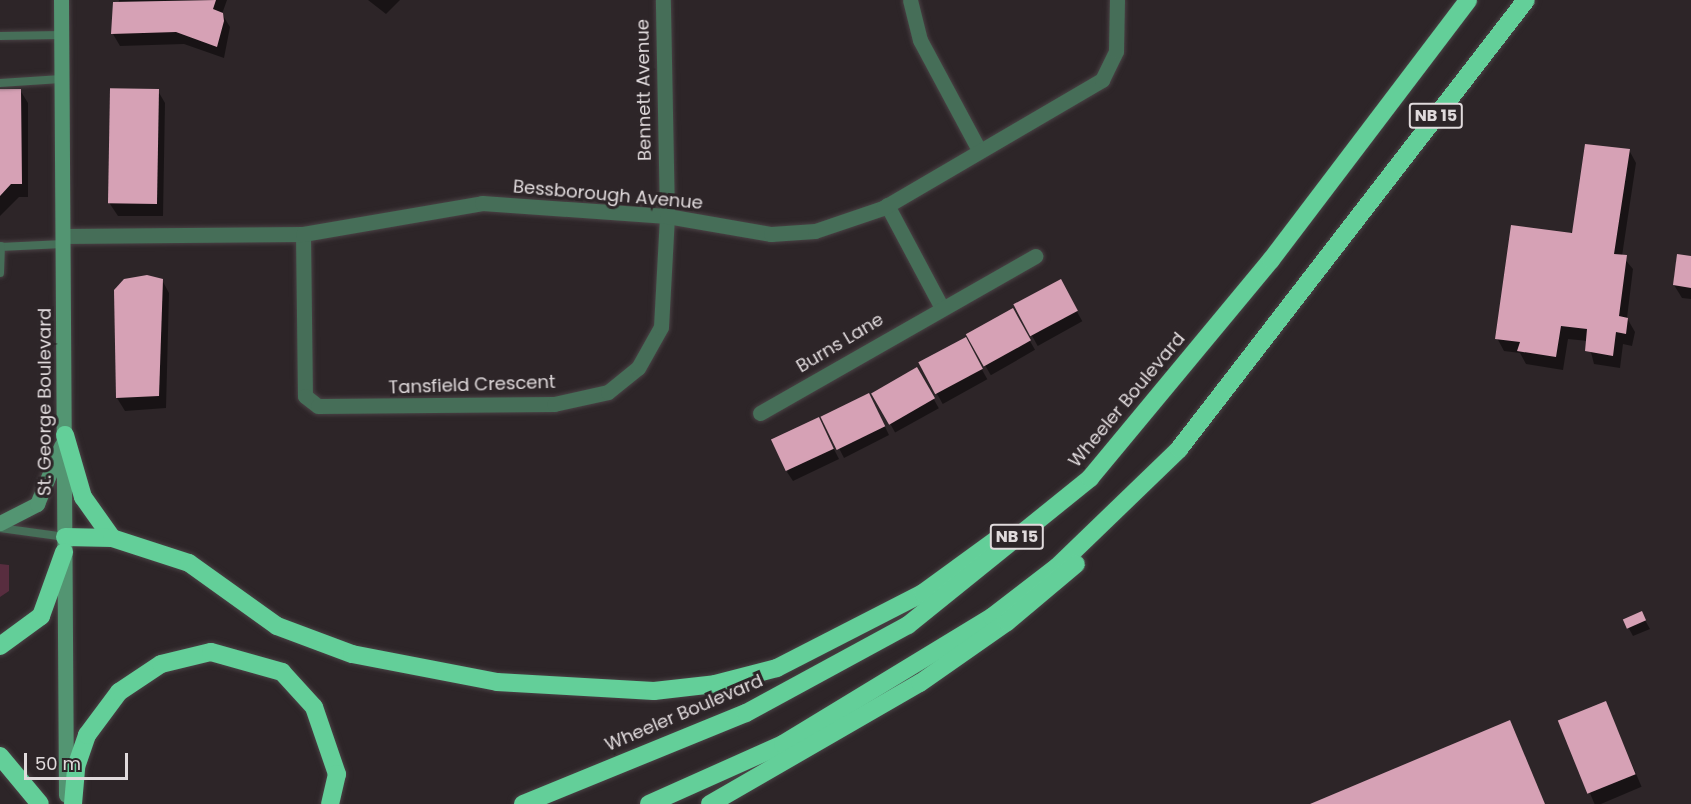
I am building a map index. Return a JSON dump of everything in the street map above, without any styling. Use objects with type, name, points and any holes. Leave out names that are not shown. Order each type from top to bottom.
[{"type":"highway","name":"Wheeler Boulevard","points":[[523,804],[746,713],[908,625],[1090,478],[1271,260],[1468,0]]},
{"type":"highway","name":"NB 15","points":[[649,804],[783,744],[992,617],[1057,567],[1179,449],[1526,0]]},
{"type":"highway","points":[[0,646],[41,616],[64,544],[112,538],[189,562],[278,627],[352,654],[497,682],[654,691],[715,684],[777,668],[923,592],[1052,498],[1127,434]]},
{"type":"highway","points":[[64,435],[83,497],[112,538]]},
{"type":"highway","points":[[710,804],[920,683],[1007,622],[1098,542],[1179,449]]},
{"type":"highway","points":[[73,804],[76,767],[87,735],[119,692],[160,664],[211,652],[282,672],[314,706],[337,774],[330,804]]},
{"type":"highway","points":[[0,756],[40,804]]},
{"type":"main road","name":"St. George Boulevard","points":[[61,0],[66,804]]},
{"type":"main road","points":[[0,523],[37,504],[64,435]]},
{"type":"street","name":"Bennett Avenue","points":[[663,0],[667,216]]},
{"type":"street","points":[[910,0],[920,40],[979,150]]},
{"type":"street","name":"Bessborough Avenue","points":[[63,240],[303,234],[482,204],[667,216],[771,234],[815,231],[887,205],[1102,80],[1116,51],[1117,0]]},
{"type":"street","points":[[887,205],[941,306]]},
{"type":"street","name":"Tansfield Crescent","points":[[303,234],[305,396],[318,406],[554,404],[608,392],[638,368],[661,327],[667,216]]},
{"type":"street","name":"Burns Lane","points":[[760,413],[941,306],[1035,256]]},
{"type":"lane","points":[[0,36],[61,35]]},
{"type":"lane","points":[[0,83],[62,79]]},
{"type":"lane","points":[[0,273],[0,246],[63,240]]},
{"type":"lane","points":[[0,528],[64,544]]},
{"type":"shaded area","points":[[0,564],[9,565],[9,591],[0,597]]},
{"type":"building","points":[[216,0],[213,9],[223,13],[224,21],[217,47],[176,32],[111,34],[113,2]]},
{"type":"building","points":[[110,88],[159,89],[157,204],[108,203]]},
{"type":"building","points":[[0,89],[21,89],[22,184],[11,184],[0,196]]},
{"type":"building","points":[[1585,144],[1630,149],[1614,254],[1627,255],[1619,316],[1628,318],[1626,334],[1616,332],[1613,356],[1585,351],[1587,329],[1561,326],[1556,357],[1517,351],[1520,342],[1495,339],[1511,225],[1572,233]]},
{"type":"building","points":[[1677,254],[1691,256],[1691,288],[1673,285]]},
{"type":"building","points":[[147,275],[163,279],[159,396],[116,398],[114,290],[124,279]]},
{"type":"building","points":[[1061,279],[1078,311],[1030,336],[1013,304]]},
{"type":"building","points":[[1013,308],[1031,340],[984,367],[966,334]]},
{"type":"building","points":[[966,337],[983,369],[935,394],[918,362]]},
{"type":"building","points":[[917,367],[935,398],[889,425],[871,394]]},
{"type":"building","points":[[869,393],[885,426],[837,450],[820,417]]},
{"type":"building","points":[[819,417],[834,449],[786,471],[771,439]]},
{"type":"building","points":[[1642,611],[1646,620],[1627,629],[1623,620]]},
{"type":"building","points":[[1606,701],[1636,774],[1587,794],[1558,720]]},
{"type":"building","points":[[1510,720],[1545,804],[1310,804]]}]
